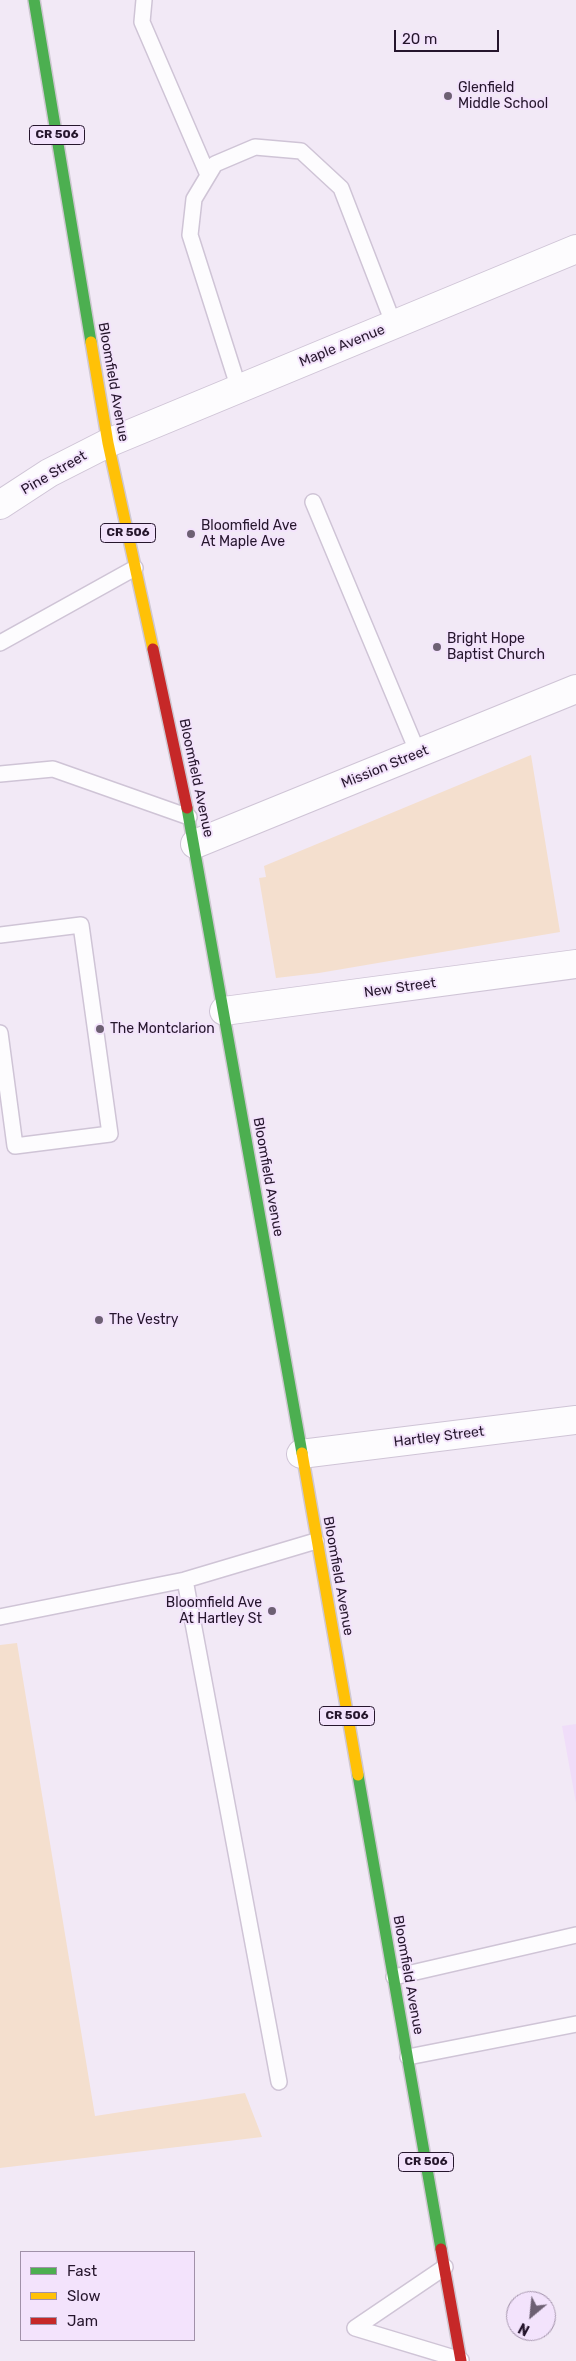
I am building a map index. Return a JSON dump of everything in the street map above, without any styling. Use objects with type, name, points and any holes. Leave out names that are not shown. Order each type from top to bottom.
[{"type":"main road","name":"Bloomfield Avenue","points":[[34,0],[108,443],[195,844],[461,2361]]},
{"type":"street","name":"Maple Avenue","points":[[108,443],[576,249]]},
{"type":"street","name":"Pine Street","points":[[0,505],[49,473],[108,443]]},
{"type":"street","name":"Mission Street","points":[[195,844],[576,689]]},
{"type":"street","name":"New Street","points":[[224,1011],[576,964]]},
{"type":"street","name":"Hartley Street","points":[[301,1454],[576,1420]]},
{"type":"lane","points":[[144,0],[142,22],[208,175]]},
{"type":"lane","points":[[239,389],[190,235],[194,199],[215,164],[255,147],[302,151],[341,188],[394,325]]},
{"type":"lane","points":[[313,502],[418,753]]},
{"type":"lane","points":[[0,643],[135,568]]},
{"type":"lane","points":[[0,774],[53,770],[189,817]]},
{"type":"lane","points":[[0,935],[82,925],[110,1134],[15,1146],[0,1033]]},
{"type":"lane","points":[[0,1617],[185,1580],[316,1541]]},
{"type":"lane","points":[[185,1580],[280,2082]]},
{"type":"lane","points":[[394,1978],[576,1936]]},
{"type":"lane","points":[[408,2057],[576,2024]]},
{"type":"lane","points":[[445,2268],[355,2328],[461,2361]]},
{"type":"shaded area","points":[[531,755],[560,932],[319,973],[276,978],[259,878],[266,877],[264,866]]},
{"type":"shaded area","points":[[17,1643],[95,2116],[245,2093],[262,2137],[0,2168],[0,1645]]},
{"type":"shaded area","points":[[576,1724],[576,1803],[562,1726]]},
{"type":"traffic: fast","points":[[34,0],[91,342]]},
{"type":"traffic: fast","points":[[187,808],[302,1453]]},
{"type":"traffic: fast","points":[[358,1775],[441,2249]]},
{"type":"traffic: slow","points":[[91,342],[108,443],[153,649]]},
{"type":"traffic: slow","points":[[302,1453],[358,1775]]},
{"type":"traffic: jam","points":[[153,649],[187,808]]},
{"type":"traffic: jam","points":[[441,2249],[461,2361]]},
{"type":"place","name":"Glenfield Middle School","points":[[448,96]]},
{"type":"place","name":"Bloomfield Ave At Maple Ave","points":[[191,534]]},
{"type":"place","name":"Bright Hope Baptist Church","points":[[437,647]]},
{"type":"place","name":"The Montclarion","points":[[100,1029]]},
{"type":"place","name":"The Vestry","points":[[99,1320]]},
{"type":"place","name":"Bloomfield Ave At Hartley St","points":[[272,1611]]}]
